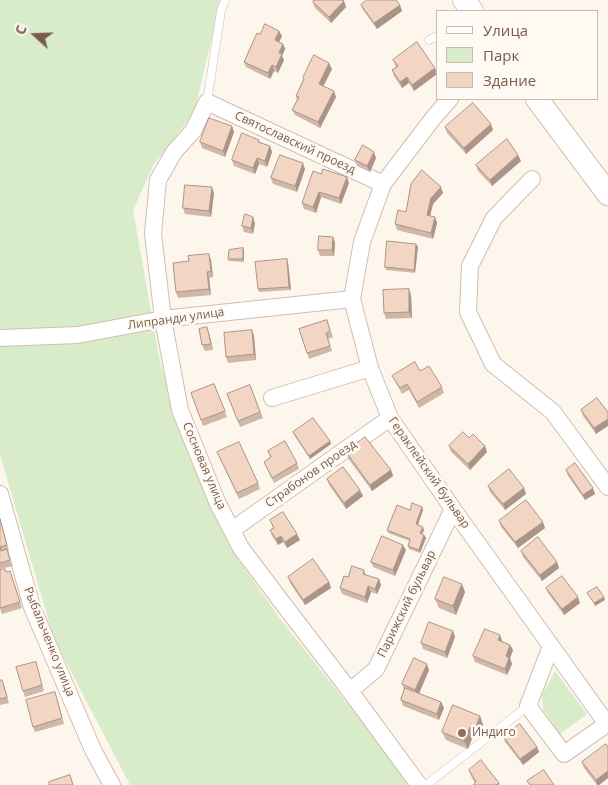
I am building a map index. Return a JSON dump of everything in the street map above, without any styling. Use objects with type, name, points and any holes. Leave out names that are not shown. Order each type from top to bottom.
[{"type":"main road","points":[[538,100],[608,194]]},
{"type":"street","name":"Гераклейский бульвар","points":[[449,100],[434,117],[384,184],[362,242],[352,299],[370,368],[390,418],[608,724],[564,754],[528,706]]},
{"type":"street","name":"Святославский проезд","points":[[207,102],[384,184]]},
{"type":"street","name":"Сосновая улица","points":[[207,102],[193,131],[174,152],[158,180],[153,234],[163,319],[180,410],[218,504],[242,548],[419,785]]},
{"type":"street","points":[[532,179],[494,218],[470,266],[468,312],[493,364],[553,412],[608,487]]},
{"type":"street","name":"Липранди улица","points":[[0,338],[78,335],[163,319],[352,299]]},
{"type":"street","points":[[272,398],[370,368]]},
{"type":"street","name":"Страбонов проезд","points":[[232,530],[390,418]]},
{"type":"street","name":"Рыбальченко улица","points":[[0,494],[32,607],[93,750],[112,785]]},
{"type":"street","name":"Парижский бульвар","points":[[350,691],[376,669],[453,509]]},
{"type":"street","points":[[528,706],[551,646]]},
{"type":"lane","points":[[207,102],[221,11],[225,0]]},
{"type":"lane","points":[[429,40],[436,36]]},
{"type":"lane","points":[[426,785],[528,706]]},
{"type":"green space","points":[[0,0],[221,0],[194,113],[154,164],[133,210],[160,362],[188,451],[231,549],[281,620],[412,785],[130,785],[54,639],[0,455]]},
{"type":"green space","points":[[555,671],[587,714],[560,734],[543,709],[542,695]]},
{"type":"building","points":[[314,0],[344,1],[329,17],[313,2]]},
{"type":"building","points":[[367,0],[396,0],[400,5],[374,23],[361,5]]},
{"type":"building","points":[[265,24],[279,31],[275,40],[283,44],[279,53],[282,54],[276,67],[272,65],[268,73],[244,62],[257,33],[260,34]]},
{"type":"building","points":[[417,42],[435,68],[412,85],[407,77],[400,82],[392,70],[398,66],[393,60]]},
{"type":"building","points":[[314,55],[329,63],[319,84],[334,91],[318,122],[292,110],[299,97],[296,96],[303,78]]},
{"type":"building","points":[[473,103],[491,124],[464,148],[445,127]]},
{"type":"building","points":[[209,118],[232,126],[223,151],[200,142]]},
{"type":"building","points":[[242,133],[270,146],[265,161],[257,158],[253,168],[232,160]]},
{"type":"building","points":[[507,139],[518,155],[490,180],[476,165]]},
{"type":"building","points":[[363,145],[374,152],[367,166],[355,160]]},
{"type":"building","points":[[280,155],[303,163],[295,186],[271,178]]},
{"type":"building","points":[[323,169],[347,177],[339,198],[319,192],[313,207],[302,203],[313,171],[321,174]]},
{"type":"building","points":[[422,170],[441,187],[431,198],[427,215],[435,217],[431,233],[395,224],[398,210],[406,212],[411,184]]},
{"type":"building","points":[[185,185],[212,187],[209,211],[183,208]]},
{"type":"building","points":[[245,214],[253,217],[251,228],[242,226]]},
{"type":"building","points":[[319,236],[333,237],[332,250],[318,250]]},
{"type":"building","points":[[387,241],[416,244],[414,270],[385,267]]},
{"type":"building","points":[[243,248],[243,259],[228,259],[229,250]]},
{"type":"building","points":[[209,254],[211,271],[207,272],[209,289],[176,292],[173,263],[189,261],[188,256]]},
{"type":"building","points":[[287,259],[289,287],[258,289],[255,262]]},
{"type":"building","points":[[409,289],[409,312],[384,313],[383,290]]},
{"type":"building","points":[[327,320],[330,331],[326,333],[330,346],[307,353],[299,329]]},
{"type":"building","points":[[207,327],[211,344],[202,345],[199,329]]},
{"type":"building","points":[[252,330],[254,354],[226,357],[224,333]]},
{"type":"building","points":[[415,362],[420,371],[429,366],[442,387],[417,402],[407,384],[400,388],[392,376]]},
{"type":"building","points":[[214,384],[225,411],[201,420],[191,393]]},
{"type":"building","points":[[250,385],[260,412],[238,421],[227,394]]},
{"type":"building","points":[[597,398],[608,412],[608,419],[594,428],[581,410]]},
{"type":"building","points":[[313,418],[330,441],[309,456],[293,432]]},
{"type":"building","points":[[463,432],[469,438],[473,434],[485,446],[468,464],[449,446]]},
{"type":"building","points":[[365,437],[391,470],[370,485],[346,452]]},
{"type":"building","points":[[285,441],[297,463],[272,478],[264,462],[271,457],[268,451]]},
{"type":"building","points":[[239,442],[258,483],[237,493],[217,452]]},
{"type":"building","points":[[575,463],[593,488],[583,495],[566,470]]},
{"type":"building","points":[[343,467],[360,490],[344,503],[327,479]]},
{"type":"building","points":[[509,469],[524,488],[503,504],[488,486]]},
{"type":"building","points":[[526,500],[543,522],[515,542],[499,521]]},
{"type":"building","points":[[412,503],[422,507],[416,524],[423,527],[420,533],[424,535],[419,550],[408,546],[410,539],[387,530],[397,505],[410,510]]},
{"type":"building","points":[[283,512],[297,534],[285,542],[281,536],[276,539],[270,530],[274,528],[270,520]]},
{"type":"building","points":[[0,519],[7,545],[0,547]]},
{"type":"building","points":[[382,536],[403,545],[393,570],[371,562]]},
{"type":"building","points":[[538,537],[557,562],[540,575],[521,551]]},
{"type":"building","points":[[0,547],[1,551],[7,549],[10,560],[0,563]]},
{"type":"building","points":[[313,559],[329,582],[303,600],[288,577]]},
{"type":"building","points":[[352,566],[364,570],[363,574],[379,579],[375,589],[368,586],[365,597],[340,588],[344,576],[348,577]]},
{"type":"building","points":[[5,569],[6,572],[10,571],[20,602],[0,608],[0,570]]},
{"type":"building","points":[[562,576],[578,597],[562,609],[546,588]]},
{"type":"building","points":[[444,577],[462,584],[453,606],[435,599]]},
{"type":"building","points":[[597,587],[604,597],[594,603],[587,593]]},
{"type":"building","points":[[429,622],[453,631],[445,652],[421,643]]},
{"type":"building","points":[[485,629],[500,635],[498,640],[510,645],[506,656],[509,658],[505,669],[473,656]]},
{"type":"building","points":[[414,658],[427,664],[415,690],[402,684]]},
{"type":"building","points":[[36,662],[42,685],[23,691],[16,667]]},
{"type":"building","points":[[0,680],[2,680],[7,697],[0,699]]},
{"type":"building","points":[[405,688],[441,702],[437,714],[401,700]]},
{"type":"building","points":[[55,692],[62,718],[33,727],[26,700]]},
{"type":"building","points":[[453,705],[480,716],[475,729],[470,727],[464,741],[442,732]]},
{"type":"building","points":[[520,724],[537,747],[520,759],[503,736]]},
{"type":"building","points":[[606,744],[608,747],[608,771],[596,780],[582,762]]},
{"type":"building","points":[[481,760],[499,783],[496,785],[473,785],[476,782],[469,770]]},
{"type":"building","points":[[544,770],[554,785],[530,785],[527,781]]},
{"type":"building","points":[[70,775],[73,785],[49,785],[49,782]]},
{"type":"place","name":"Индиго","points":[[462,733]]}]
